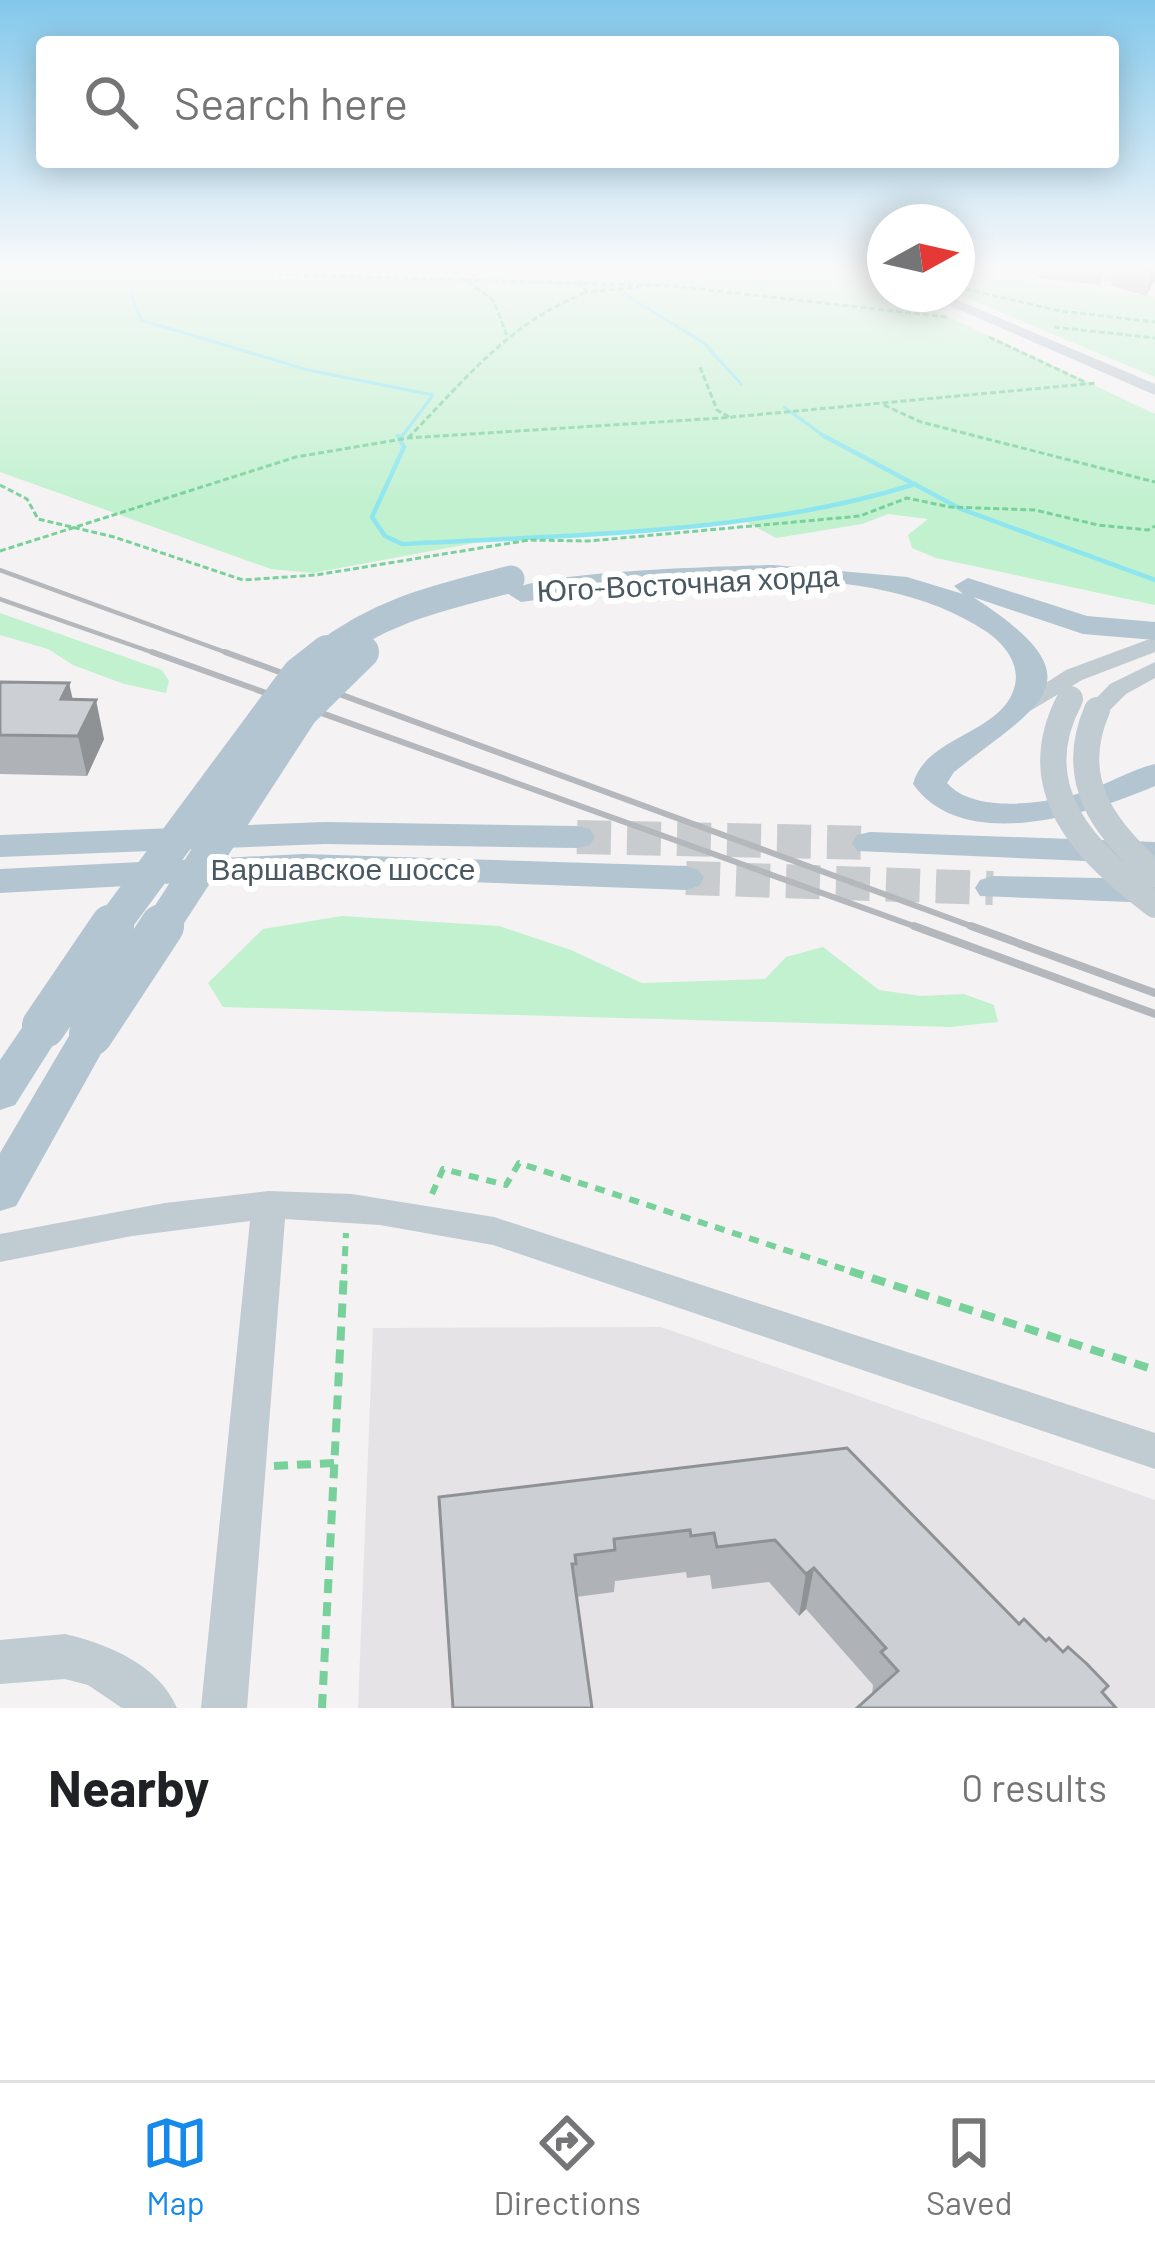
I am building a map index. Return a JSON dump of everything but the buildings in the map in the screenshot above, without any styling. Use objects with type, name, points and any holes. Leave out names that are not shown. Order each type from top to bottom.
[{"type":"main road","name":"Юго-Восточная хорда","points":[[0,1094],[112,926],[299,674],[361,627],[406,606],[516,586],[844,562],[930,574],[1151,649]]},
{"type":"main road","name":"Юго-Восточная хорда","points":[[0,1192],[91,1034],[273,752],[323,686],[380,638],[516,586],[818,574],[897,580],[956,599],[992,619],[1015,640],[1030,665],[1031,684],[1022,706]]},
{"type":"main road","points":[[1022,706],[937,769],[930,784],[934,793],[970,809],[1022,810],[1078,804],[1146,773]]},
{"type":"main road","name":"Варшавское шоссе","points":[[0,846],[325,833],[577,836]]},
{"type":"main road","points":[[870,843],[1155,854]]},
{"type":"main road","name":"Варшавское шоссе","points":[[0,885],[50,878],[303,866],[686,878]]},
{"type":"main road","points":[[993,888],[1155,891]]},
{"type":"street","points":[[1052,346],[1155,389]]},
{"type":"street","points":[[1151,649],[1070,698],[1060,712],[1050,748],[1061,805],[1098,858],[1155,905]]},
{"type":"street","points":[[1022,706],[1074,675],[1151,649]]},
{"type":"street","points":[[1151,649],[1097,710],[1084,736],[1088,787],[1115,835],[1155,874]]},
{"type":"street","points":[[224,1708],[268,1205]]},
{"type":"street","points":[[0,1247],[128,1222],[268,1205],[422,1217],[494,1231],[1155,1451]]},
{"type":"street","points":[[0,1662],[21,1656],[71,1656],[126,1677],[154,1708]]},
{"type":"path","points":[[409,439],[498,346]]},
{"type":"path","points":[[700,367],[717,410],[729,416]]},
{"type":"path","points":[[0,551],[296,457],[409,439],[881,404],[1091,385],[1126,377]]},
{"type":"path","points":[[881,404],[921,422],[1076,458],[1155,482]]},
{"type":"path","points":[[0,485],[27,499],[38,519],[243,580],[316,575],[529,540],[589,541],[860,516],[907,498],[950,507],[1035,510],[1098,525],[1148,530],[1155,526]]},
{"type":"path","points":[[422,1217],[443,1169],[506,1185],[519,1163],[1155,1370]]},
{"type":"path","points":[[322,1708],[347,1209]]},
{"type":"path","points":[[245,1468],[334,1463]]},
{"type":"shaded area","points":[[661,1327],[1155,1500],[1155,1708],[358,1708],[373,1328]]},
{"type":"green space","points":[[0,346],[1010,346],[1155,414],[1155,605],[936,558],[912,548],[908,535],[928,519],[888,514],[862,524],[776,538],[743,520],[585,537],[485,541],[313,573],[271,569],[0,472]]},
{"type":"green space","points":[[1080,346],[1155,346],[1155,377]]},
{"type":"green space","points":[[0,613],[162,670],[169,681],[166,693],[124,684],[73,665],[48,649],[0,635]]},
{"type":"green space","points":[[342,916],[499,926],[571,950],[642,983],[765,979],[786,957],[823,947],[879,990],[921,996],[964,994],[994,1005],[998,1022],[950,1027],[223,1007],[208,983],[263,929]]},
{"type":"waterway","points":[[227,346],[308,370],[433,395],[400,439]]},
{"type":"waterway","points":[[706,346],[741,384]]},
{"type":"waterway","points":[[784,407],[828,439]]},
{"type":"waterway","points":[[398,436],[404,447],[372,517],[385,536],[402,544],[727,523],[854,501],[914,484]]},
{"type":"waterway","points":[[824,436],[914,484]]},
{"type":"waterway","points":[[914,484],[961,509],[1155,580]]},
{"type":"tunnel","points":[[577,837],[870,843]]},
{"type":"tunnel","points":[[686,878],[993,888]]},
{"type":"railway","points":[[0,570],[233,655]]},
{"type":"railway","points":[[0,599],[160,655]]},
{"type":"railway","points":[[152,652],[922,929]]},
{"type":"railway","points":[[225,652],[979,929]]},
{"type":"railway","points":[[914,926],[1155,1014]]},
{"type":"railway","points":[[971,926],[1155,993]]}]
